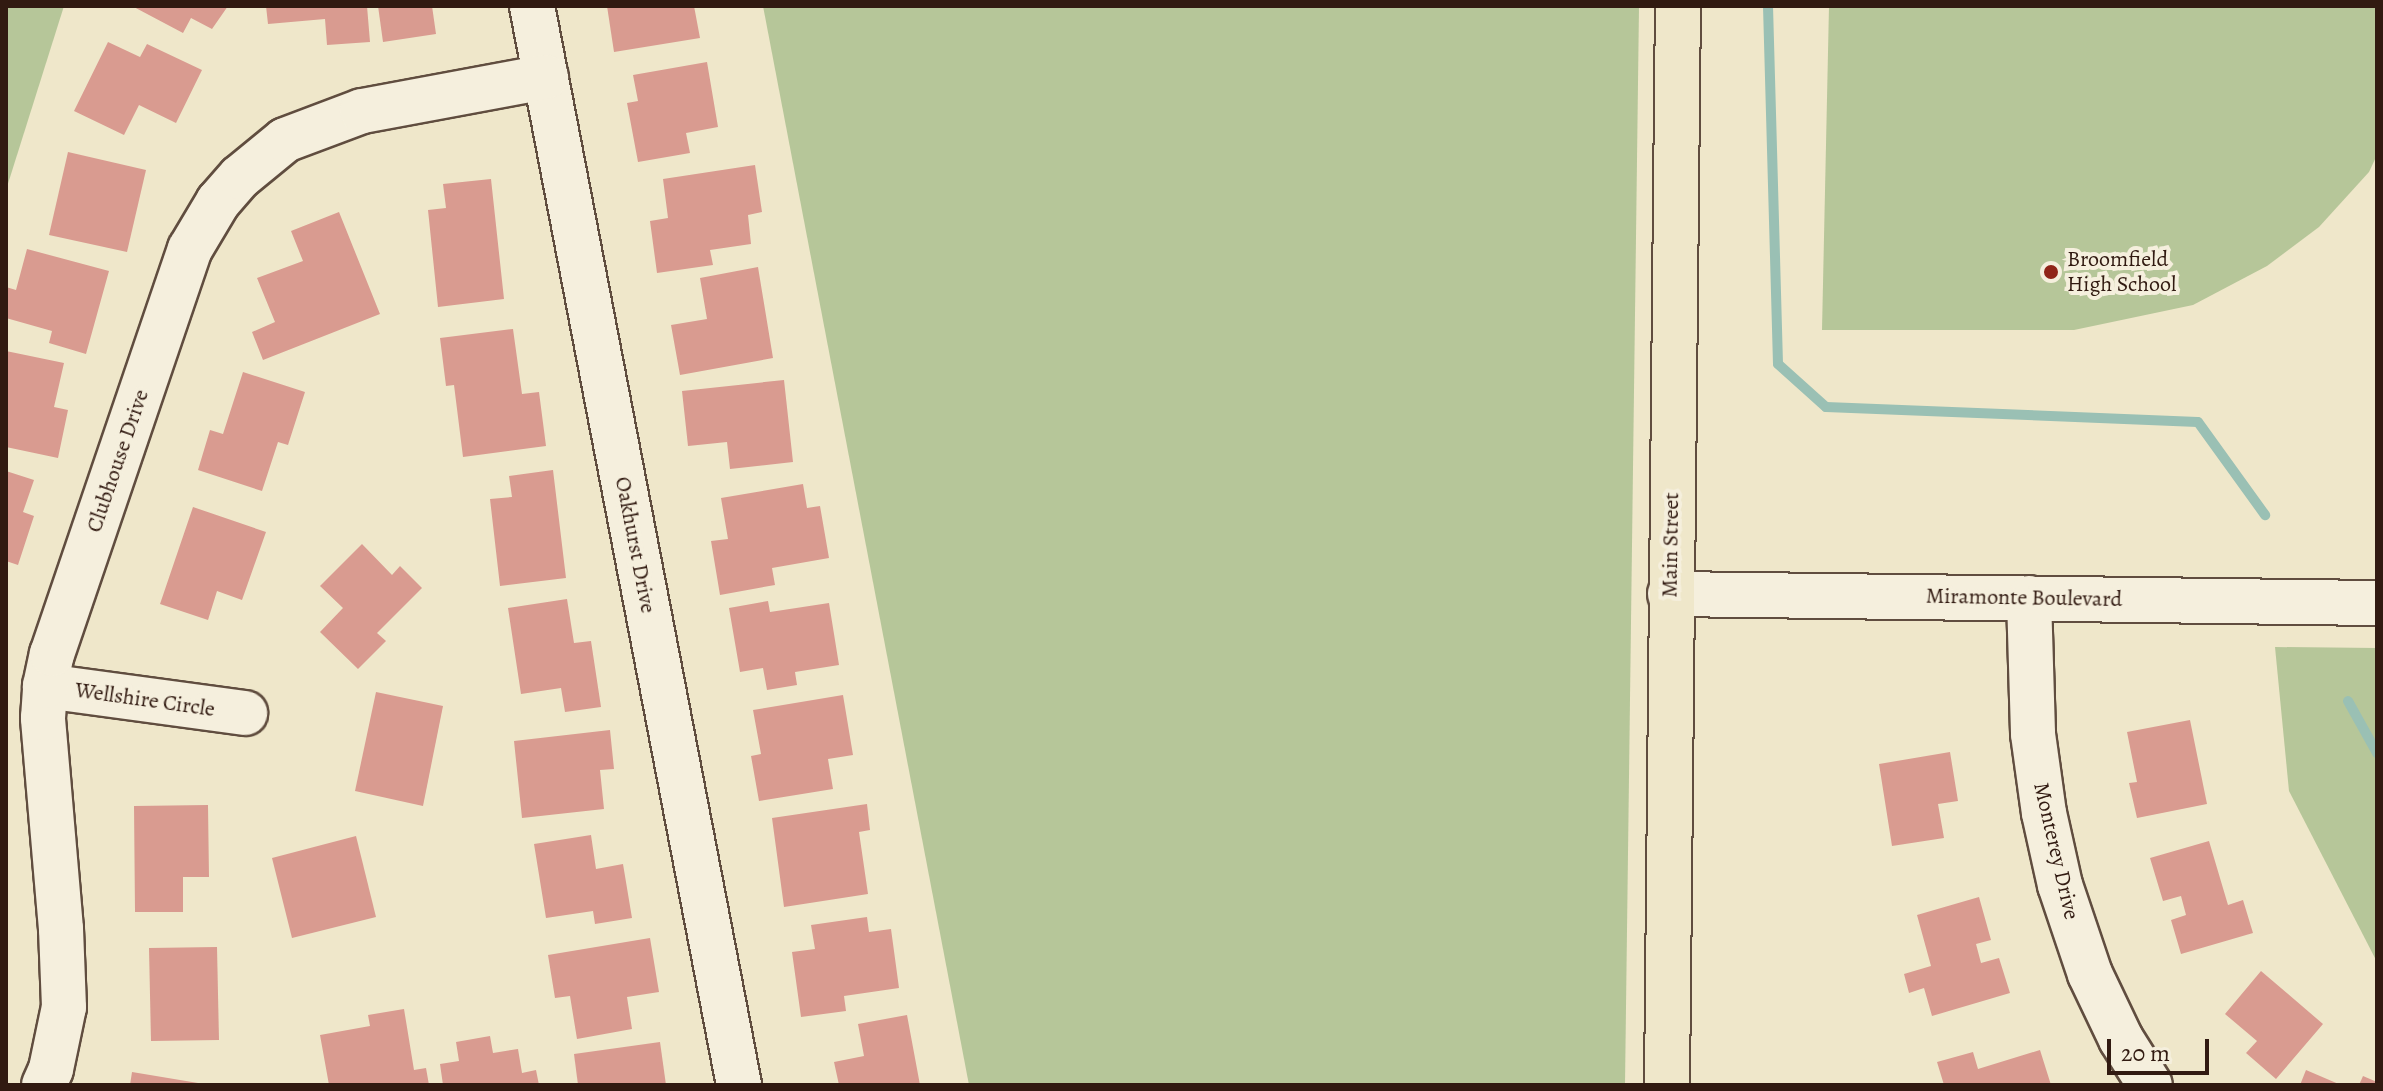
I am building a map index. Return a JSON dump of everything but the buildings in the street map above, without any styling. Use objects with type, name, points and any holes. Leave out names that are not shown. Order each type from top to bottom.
[{"type":"main road","name":"Main Street","points":[[1667,1085],[1678,6]]},
{"type":"street","name":"Oakhurst Drive","points":[[532,6],[739,1085]]},
{"type":"street","name":"Clubhouse Drive","points":[[44,1085],[51,1069],[64,1007],[43,718],[45,686],[52,654],[190,249],[218,202],[240,177],[285,140],[335,119],[546,77]]},
{"type":"street","name":"Miramonte Boulevard","points":[[1670,594],[2377,603]]},
{"type":"street","name":"Monterey Drive","points":[[2029,598],[2033,734],[2044,813],[2060,885],[2090,974],[2121,1039],[2150,1085]]},
{"type":"street","name":"Wellshire Circle","points":[[45,686],[245,713]]},
{"type":"green space","points":[[6,6],[64,6],[6,190]]},
{"type":"green space","points":[[763,6],[1639,6],[1625,1085],[969,1085]]},
{"type":"green space","points":[[1829,6],[2377,6],[2377,155],[2369,172],[2319,227],[2267,266],[2193,305],[2074,330],[1822,330]]},
{"type":"green space","points":[[2275,647],[2377,648],[2377,962],[2289,791]]},
{"type":"waterway","points":[[1768,6],[1778,364],[1826,407],[2198,422],[2265,515]]},
{"type":"waterway","points":[[2348,701],[2377,753]]},
{"type":"place","name":"Broomfield High School","points":[[2051,272]]}]
